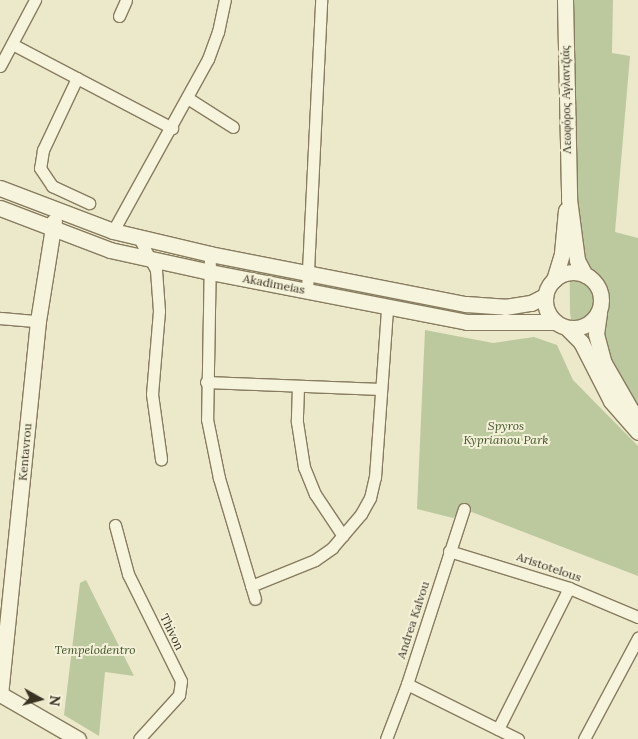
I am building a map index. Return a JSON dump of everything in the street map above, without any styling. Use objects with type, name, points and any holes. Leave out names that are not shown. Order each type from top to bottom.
[{"type":"main road","name":"Λεωφόρος Αγλαντζιάς","points":[[565,0],[569,199],[578,260],[585,274]]},
{"type":"main road","name":"Akadimeias","points":[[0,188],[113,231],[210,254],[466,304],[505,307],[531,303],[545,296]]},
{"type":"main road","name":"Λεωφόρος Αγλαντζιάς","points":[[554,280],[562,253],[569,199]]},
{"type":"main road","name":"Akadimeias","points":[[0,208],[110,250],[210,272],[387,308],[468,322],[561,325]]},
{"type":"main road","name":"Kentavrou","points":[[0,695],[38,321],[51,229],[58,210]]},
{"type":"main road","points":[[638,420],[604,363],[596,334],[600,291],[585,274],[566,273],[554,280],[545,296],[546,310],[581,342],[611,401],[638,432]]},
{"type":"main road","points":[[561,325],[583,327],[598,313]]},
{"type":"main road","points":[[0,695],[78,739]]},
{"type":"street","points":[[0,66],[35,0]]},
{"type":"street","points":[[119,16],[126,0]]},
{"type":"street","points":[[113,231],[188,99],[218,32],[225,0]]},
{"type":"street","points":[[307,291],[321,0]]},
{"type":"street","points":[[12,44],[172,128]]},
{"type":"street","points":[[77,78],[43,150],[40,168],[52,186],[90,203]]},
{"type":"street","points":[[188,99],[233,127]]},
{"type":"street","points":[[139,238],[153,260],[158,311],[152,394],[161,459]]},
{"type":"street","points":[[210,254],[206,382],[207,419],[216,464],[255,599]]},
{"type":"street","points":[[251,586],[314,560],[343,536],[361,514],[374,484],[387,308]]},
{"type":"street","points":[[0,318],[38,321]]},
{"type":"street","points":[[206,382],[381,389]]},
{"type":"street","points":[[298,387],[297,422],[304,467],[315,494],[343,536]]},
{"type":"street","name":"Andrea Kalvou","points":[[386,739],[407,684],[464,509]]},
{"type":"street","name":"Thivon","points":[[115,525],[128,574],[181,681],[179,695],[138,739]]},
{"type":"street","name":"Aristotelous","points":[[449,551],[569,588],[638,617]]},
{"type":"street","points":[[498,729],[569,588]]},
{"type":"street","points":[[584,739],[638,638]]},
{"type":"street","points":[[407,684],[518,739]]},
{"type":"green space","points":[[573,0],[613,0],[612,53],[630,56],[615,232],[638,238],[638,423],[584,365],[574,342],[570,312],[569,210]]},
{"type":"green space","name":"Spyros Kyprianou Park","points":[[425,330],[493,343],[534,337],[557,345],[573,380],[638,446],[638,576],[464,509],[453,518],[417,509]]},
{"type":"green space","name":"Tempelodentro","points":[[86,580],[134,676],[105,672],[99,736],[64,715],[80,583]]}]
